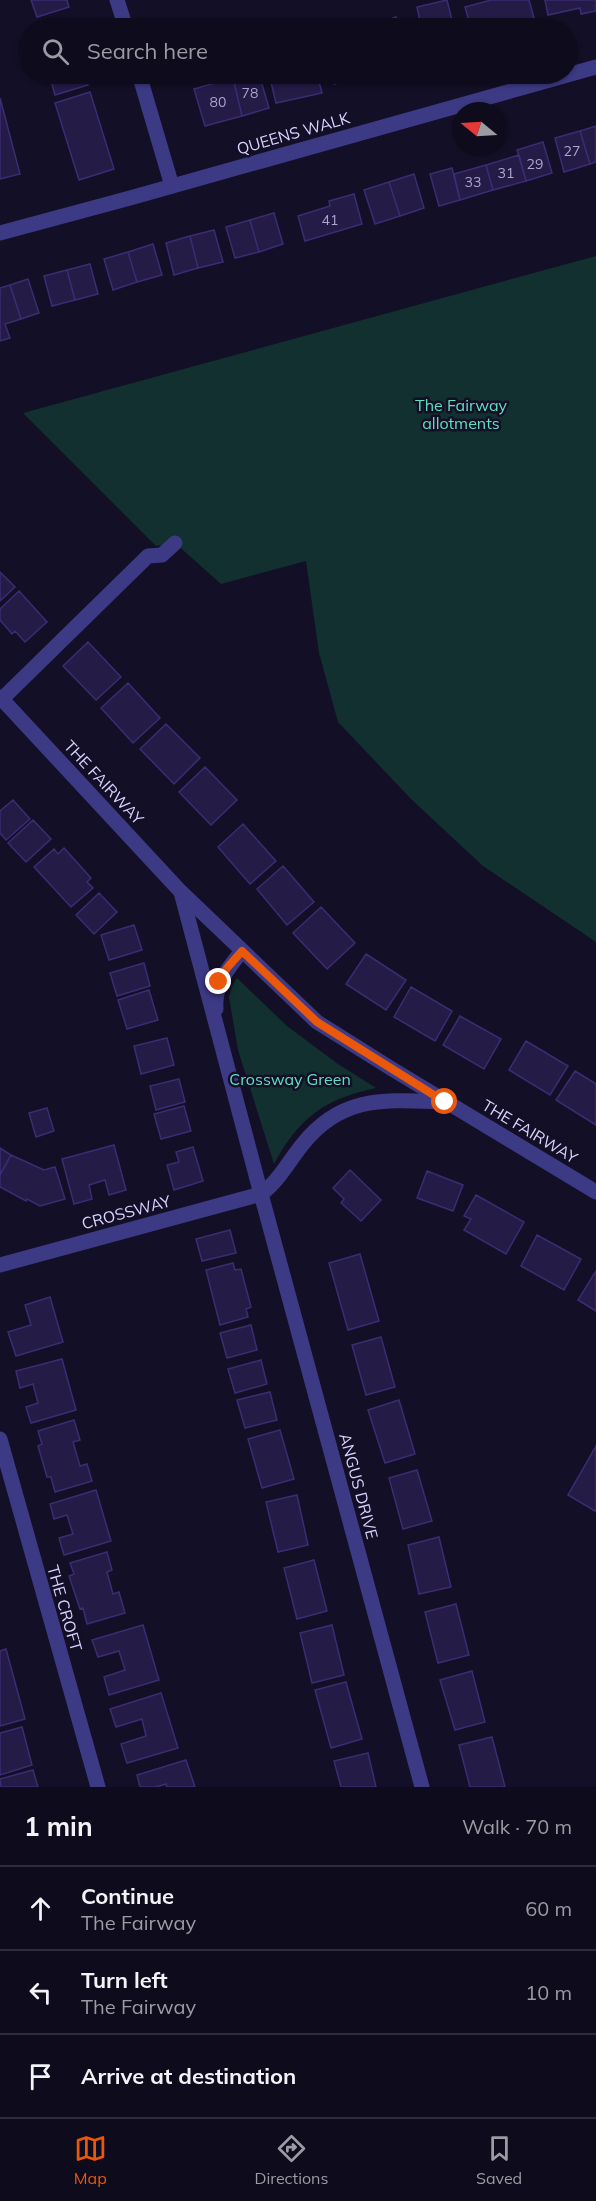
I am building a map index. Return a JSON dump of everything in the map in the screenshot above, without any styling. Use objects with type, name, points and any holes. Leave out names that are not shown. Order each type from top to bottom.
[{"type":"street","points":[[117,0],[123,18]]},
{"type":"street","name":"QUEENS WALK","points":[[578,72],[596,67]]},
{"type":"street","points":[[142,84],[172,186]]},
{"type":"street","name":"QUEENS WALK","points":[[0,233],[535,84]]},
{"type":"street","points":[[1,698],[148,556],[162,555],[175,543]]},
{"type":"street","name":"THE FAIRWAY","points":[[1,698],[181,892],[317,1022],[596,1192]]},
{"type":"street","name":"THE FAIRWAY","points":[[181,892],[261,1194],[274,1186],[284,1167],[311,1133],[340,1111],[375,1101],[445,1102]]},
{"type":"street","name":"THE FAIRWAY","points":[[218,1031],[215,1002],[219,982],[227,968],[242,951]]},
{"type":"street","name":"CROSSWAY","points":[[0,1264],[261,1194]]},
{"type":"street","name":"ANGUS DRIVE","points":[[261,1194],[422,1787]]},
{"type":"street","name":"THE CROFT","points":[[0,1439],[98,1787]]},
{"type":"green space","name":"The Fairway allotments","points":[[596,256],[596,942],[483,866],[411,799],[338,722],[319,653],[306,561],[221,584],[175,543],[156,546],[23,413]]},
{"type":"green space","name":"Crossway Green","points":[[237,978],[287,1026],[338,1064],[376,1088],[342,1098],[315,1113],[293,1134],[274,1164],[238,1050],[229,997]]},
{"type":"building","points":[[31,0],[67,0],[69,7],[37,17]]},
{"type":"building","points":[[447,0],[452,18],[419,18],[417,7]]},
{"type":"building","points":[[491,0],[529,0],[534,18],[468,18],[465,7]]},
{"type":"building","points":[[545,0],[596,0],[596,11],[581,14],[580,8],[548,15]]},
{"type":"building","points":[[52,84],[88,84],[88,85],[55,95]]},
{"type":"building","points":[[212,84],[234,84],[242,116],[205,126],[194,89]]},
{"type":"building","points":[[234,84],[262,84],[269,108],[242,116]]},
{"type":"building","points":[[271,84],[320,84],[322,93],[276,103]]},
{"type":"building","points":[[90,92],[114,169],[79,180],[55,103]]},
{"type":"building","points":[[0,98],[20,174],[0,179]]},
{"type":"building","points":[[596,126],[596,162],[590,164],[580,131]]},
{"type":"building","points":[[580,131],[590,164],[564,172],[555,138]]},
{"type":"building","points":[[543,142],[552,173],[526,181],[517,150]]},
{"type":"building","points":[[519,155],[526,181],[493,190],[486,165]]},
{"type":"building","points":[[486,165],[493,190],[460,200],[454,174]]},
{"type":"building","points":[[452,168],[460,200],[439,206],[430,174]]},
{"type":"building","points":[[414,174],[424,208],[400,216],[389,182]]},
{"type":"building","points":[[389,182],[400,216],[375,224],[364,190]]},
{"type":"building","points":[[354,194],[362,224],[305,241],[298,216],[330,206],[329,201]]},
{"type":"building","points":[[274,213],[283,244],[259,252],[250,220]]},
{"type":"building","points":[[250,220],[259,252],[235,258],[226,227]]},
{"type":"building","points":[[214,230],[223,262],[198,268],[190,236]]},
{"type":"building","points":[[190,236],[198,268],[174,275],[166,243]]},
{"type":"building","points":[[153,244],[162,275],[137,282],[128,252]]},
{"type":"building","points":[[128,252],[137,282],[113,290],[104,259]]},
{"type":"building","points":[[90,264],[98,294],[75,300],[67,270]]},
{"type":"building","points":[[67,270],[75,300],[52,306],[44,276]]},
{"type":"building","points":[[28,279],[39,313],[21,319],[10,285]]},
{"type":"building","points":[[10,285],[21,319],[5,324],[10,338],[0,341],[0,288]]},
{"type":"building","points":[[0,572],[15,587],[0,601]]},
{"type":"building","points":[[19,591],[47,622],[25,642],[15,631],[12,634],[0,620],[0,609]]},
{"type":"building","points":[[88,642],[121,677],[96,700],[63,666]]},
{"type":"building","points":[[128,683],[160,718],[133,743],[101,708]]},
{"type":"building","points":[[166,724],[200,758],[174,784],[140,749]]},
{"type":"building","points":[[205,767],[237,800],[211,825],[179,792]]},
{"type":"building","points":[[13,800],[30,819],[6,840],[0,833],[0,811]]},
{"type":"building","points":[[33,820],[51,839],[26,862],[8,843]]},
{"type":"building","points":[[243,824],[276,861],[250,884],[218,847]]},
{"type":"building","points":[[64,848],[91,878],[87,882],[93,888],[71,907],[34,867],[54,849],[58,854]]},
{"type":"building","points":[[283,866],[314,902],[287,925],[257,889]]},
{"type":"building","points":[[99,893],[117,912],[94,934],[76,915]]},
{"type":"building","points":[[321,907],[355,943],[327,969],[293,933]]},
{"type":"building","points":[[134,925],[142,950],[109,960],[101,935]]},
{"type":"building","points":[[366,954],[406,980],[386,1010],[346,984]]},
{"type":"building","points":[[144,963],[150,986],[117,996],[110,973]]},
{"type":"building","points":[[411,987],[452,1011],[435,1041],[394,1017]]},
{"type":"building","points":[[149,990],[158,1020],[127,1029],[118,1000]]},
{"type":"building","points":[[460,1016],[501,1039],[484,1069],[443,1045]]},
{"type":"building","points":[[167,1038],[174,1065],[141,1074],[134,1046]]},
{"type":"building","points":[[526,1041],[568,1066],[550,1095],[509,1070]]},
{"type":"building","points":[[575,1071],[596,1084],[596,1125],[556,1100]]},
{"type":"building","points":[[179,1079],[185,1102],[156,1110],[150,1086]]},
{"type":"building","points":[[184,1106],[191,1131],[161,1139],[154,1114]]},
{"type":"building","points":[[47,1108],[54,1131],[36,1137],[29,1113]]},
{"type":"building","points":[[114,1145],[126,1190],[109,1195],[105,1180],[89,1185],[92,1199],[74,1204],[62,1159]]},
{"type":"building","points":[[193,1147],[203,1181],[174,1190],[167,1165],[179,1162],[176,1152]]},
{"type":"building","points":[[0,1148],[11,1155],[0,1175]]},
{"type":"building","points":[[11,1155],[44,1170],[55,1167],[65,1199],[40,1206],[0,1187],[0,1175]]},
{"type":"building","points":[[350,1170],[381,1200],[361,1221],[341,1203],[344,1199],[333,1188]]},
{"type":"building","points":[[427,1171],[463,1185],[453,1211],[417,1198]]},
{"type":"building","points":[[476,1195],[524,1222],[506,1254],[464,1230],[471,1219],[464,1216]]},
{"type":"building","points":[[230,1230],[236,1253],[202,1261],[196,1239]]},
{"type":"building","points":[[537,1235],[581,1259],[564,1290],[521,1266]]},
{"type":"building","points":[[360,1254],[379,1321],[348,1330],[329,1263]]},
{"type":"building","points":[[233,1263],[235,1270],[241,1269],[251,1307],[246,1309],[248,1317],[220,1325],[206,1270]]},
{"type":"building","points":[[596,1271],[596,1311],[578,1300]]},
{"type":"building","points":[[50,1297],[63,1342],[16,1356],[8,1332],[31,1325],[25,1305]]},
{"type":"building","points":[[251,1325],[257,1350],[227,1358],[220,1333]]},
{"type":"building","points":[[381,1337],[395,1387],[366,1395],[352,1345]]},
{"type":"building","points":[[62,1359],[76,1410],[31,1423],[26,1407],[38,1403],[33,1384],[20,1388],[16,1371]]},
{"type":"building","points":[[261,1360],[267,1384],[235,1393],[228,1369]]},
{"type":"building","points":[[270,1392],[277,1420],[245,1428],[237,1400]]},
{"type":"building","points":[[399,1400],[415,1454],[385,1463],[368,1410]]},
{"type":"building","points":[[74,1420],[80,1440],[73,1442],[80,1466],[87,1464],[92,1481],[55,1492],[51,1477],[47,1477],[38,1446],[42,1444],[38,1431]]},
{"type":"building","points":[[280,1430],[294,1479],[262,1488],[248,1439]]},
{"type":"building","points":[[596,1446],[596,1510],[595,1511],[568,1495]]},
{"type":"building","points":[[417,1470],[432,1521],[403,1529],[389,1478]]},
{"type":"building","points":[[96,1490],[111,1541],[64,1555],[59,1538],[73,1534],[67,1515],[54,1519],[50,1504]]},
{"type":"building","points":[[297,1495],[308,1545],[278,1552],[266,1502]]},
{"type":"building","points":[[439,1537],[451,1587],[419,1594],[408,1545]]},
{"type":"building","points":[[107,1552],[112,1570],[107,1572],[113,1594],[119,1592],[125,1613],[87,1624],[83,1608],[80,1609],[69,1576],[74,1574],[70,1563]]},
{"type":"building","points":[[314,1560],[327,1611],[297,1619],[284,1568]]},
{"type":"building","points":[[456,1604],[469,1655],[438,1663],[425,1612]]},
{"type":"building","points":[[143,1625],[159,1680],[109,1695],[104,1677],[125,1670],[119,1651],[98,1657],[92,1640]]},
{"type":"building","points":[[332,1625],[344,1675],[312,1683],[300,1633]]},
{"type":"building","points":[[6,1649],[25,1719],[0,1726],[0,1651]]},
{"type":"building","points":[[472,1671],[485,1722],[455,1730],[440,1680]]},
{"type":"building","points":[[346,1682],[362,1739],[331,1748],[315,1690]]},
{"type":"building","points":[[161,1693],[178,1748],[127,1763],[121,1744],[146,1736],[142,1719],[116,1727],[110,1709]]},
{"type":"building","points":[[22,1727],[32,1765],[0,1775],[0,1733]]},
{"type":"building","points":[[492,1737],[505,1787],[470,1787],[459,1745]]},
{"type":"building","points":[[368,1753],[376,1787],[341,1787],[334,1761]]},
{"type":"building","points":[[186,1760],[195,1787],[167,1787],[166,1784],[156,1787],[140,1787],[137,1775]]},
{"type":"building","points":[[33,1770],[38,1787],[1,1787],[0,1779]]},
{"type":"route","points":[[219,982],[227,968],[242,951],[317,1022],[445,1102]]}]
